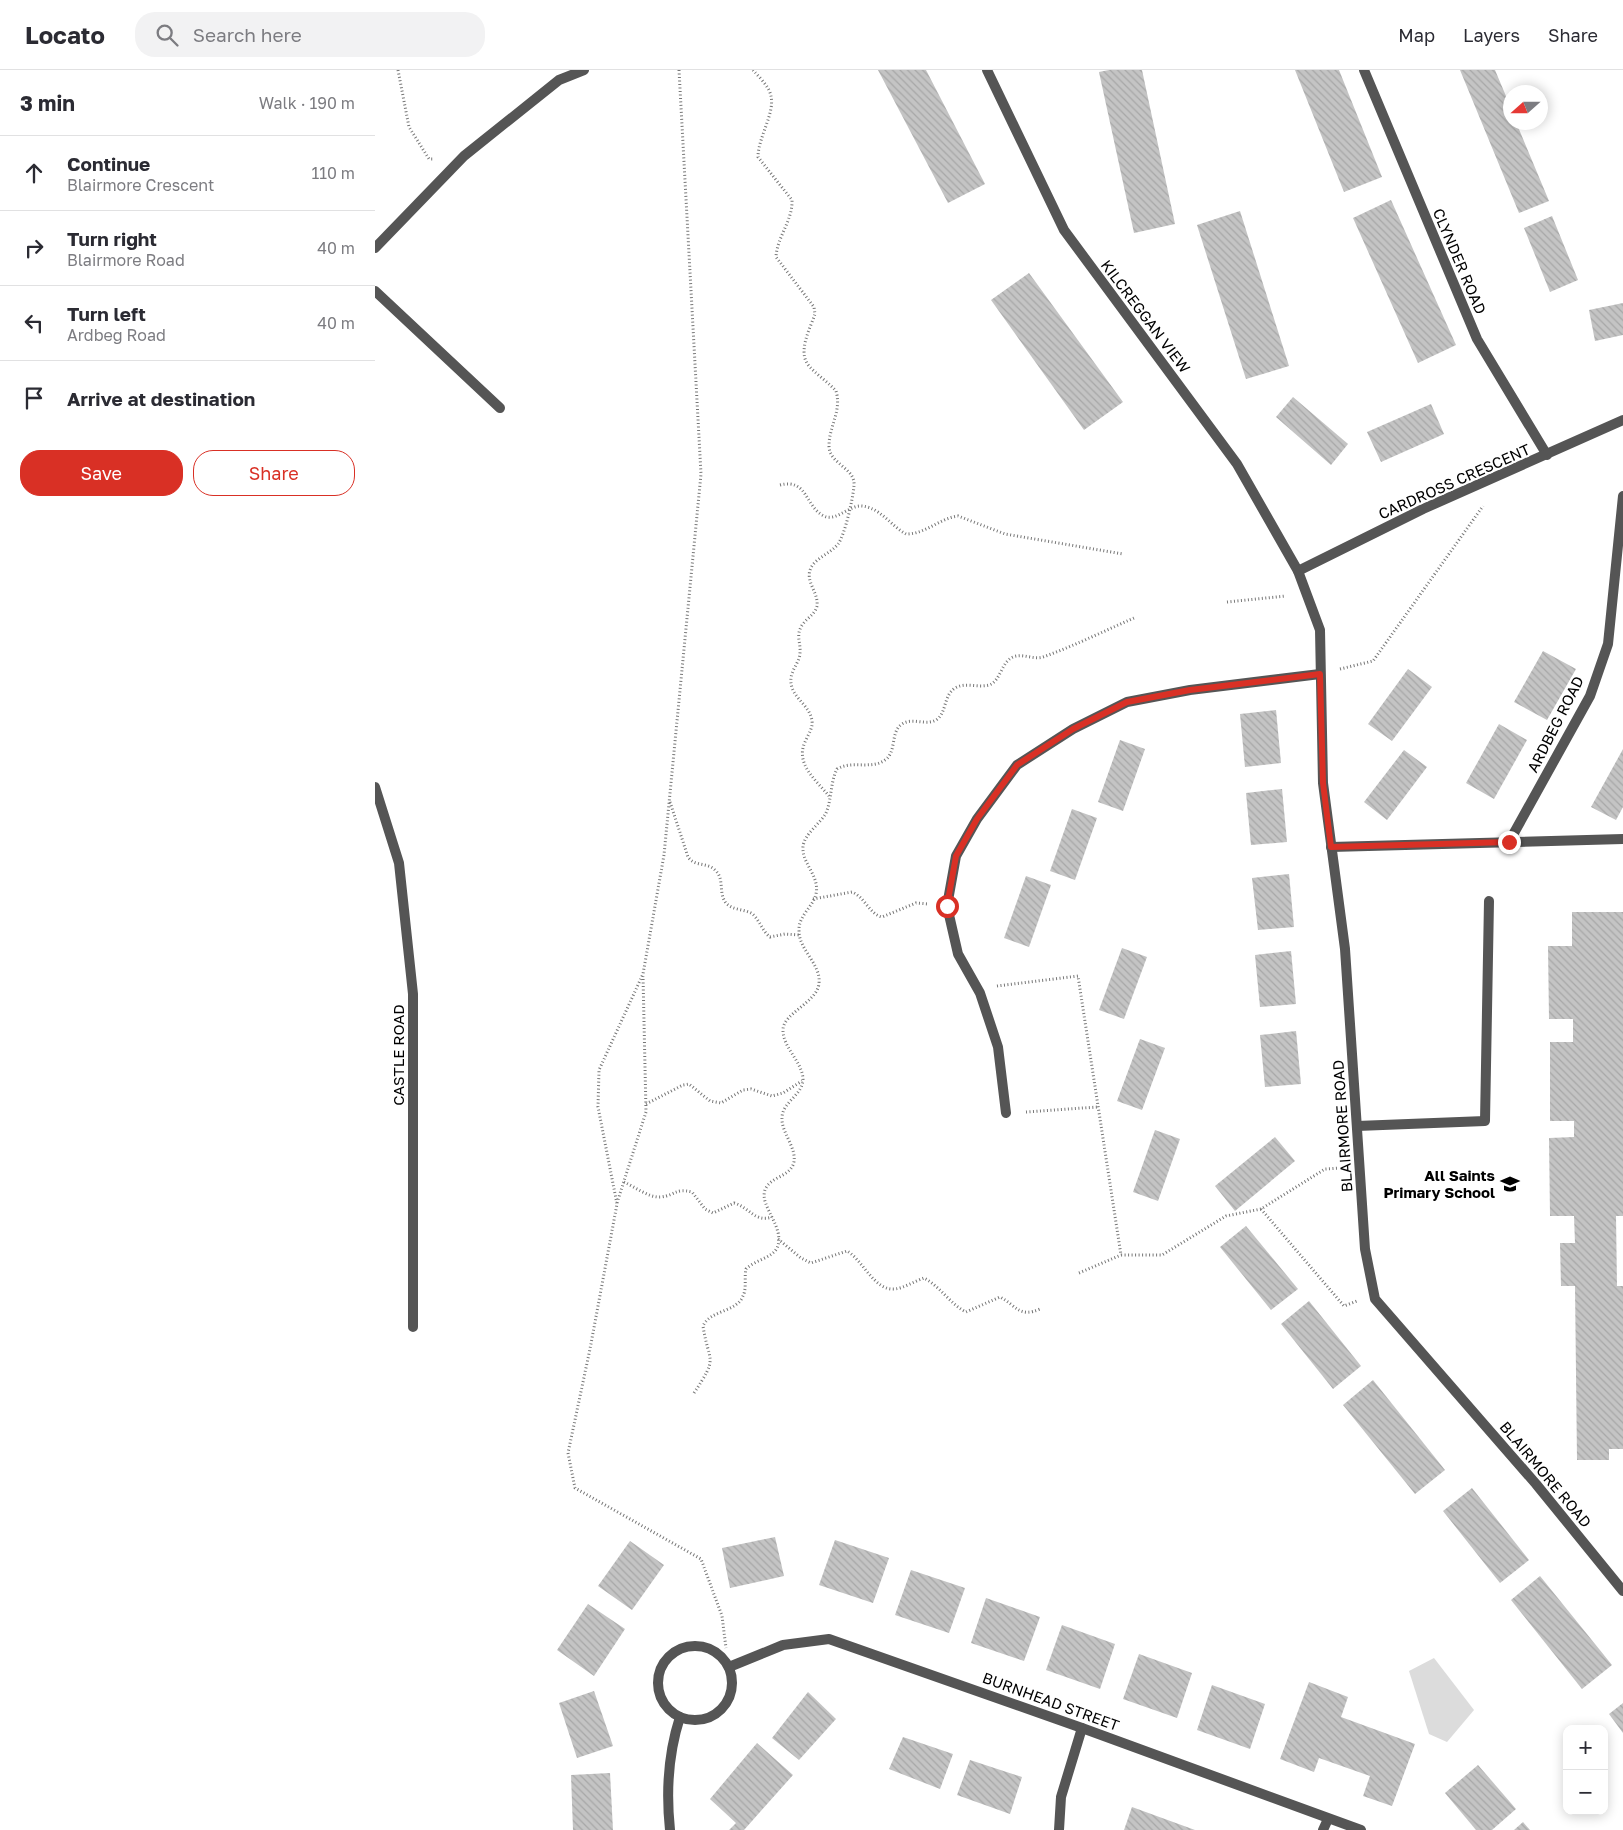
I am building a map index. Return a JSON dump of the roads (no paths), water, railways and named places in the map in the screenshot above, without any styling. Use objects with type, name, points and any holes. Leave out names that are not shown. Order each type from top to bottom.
[{"type":"street","points":[[375,248],[459,161],[559,80],[584,70]]},
{"type":"street","name":"KILCREGGAN VIEW","points":[[987,70],[1064,230],[1237,464],[1298,571]]},
{"type":"street","name":"CLYNDER ROAD","points":[[1364,70],[1477,339],[1547,455]]},
{"type":"street","points":[[375,291],[500,408]]},
{"type":"street","name":"CARDROSS CRESCENT","points":[[1298,571],[1423,509],[1623,420]]},
{"type":"street","name":"ARDBEG ROAD","points":[[1509,842],[1590,696],[1608,644],[1623,496]]},
{"type":"street","name":"BLAIRMORE ROAD","points":[[1298,571],[1319,630],[1323,783],[1345,949],[1365,1249],[1374,1295],[1400,1331],[1536,1484],[1623,1592]]},
{"type":"street","points":[[1006,1113],[998,1047],[978,988],[958,954],[947,906],[956,856],[977,819],[1017,765],[1073,729],[1127,702],[1190,690],[1320,674]]},
{"type":"street","name":"CASTLE ROAD","points":[[375,787],[399,863],[413,994],[413,1327]]},
{"type":"street","points":[[1331,847],[1623,839]]},
{"type":"street","points":[[1357,1126],[1485,1121],[1489,901]]},
{"type":"street","name":"BURNHEAD STREET","points":[[729,1667],[783,1646],[829,1639],[1082,1728],[1361,1830]]},
{"type":"street","points":[[688,1646],[711,1649],[721,1656],[729,1667],[733,1680],[731,1693],[726,1704],[717,1714],[705,1719],[693,1720],[680,1717],[670,1711],[658,1690],[661,1667],[668,1657],[688,1646]]},
{"type":"street","points":[[670,1830],[667,1795],[674,1734],[680,1717]]},
{"type":"street","points":[[1059,1830],[1061,1797],[1082,1728]]},
{"type":"street","points":[[1323,1830],[1328,1819]]},
{"type":"place","name":"All Saints Primary School","points":[[1510,1184]]}]
